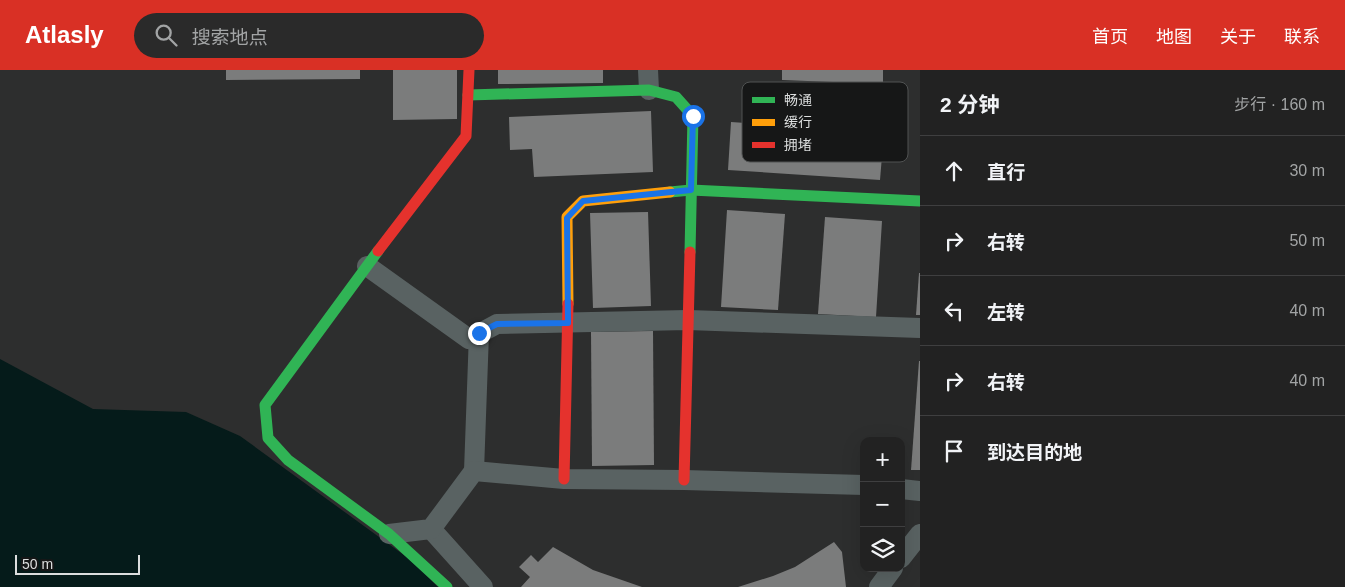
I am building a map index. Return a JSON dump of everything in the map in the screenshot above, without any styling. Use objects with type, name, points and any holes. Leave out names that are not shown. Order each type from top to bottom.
[{"type":"street","points":[[447,587],[389,534],[288,460],[268,438],[265,406],[366,266],[466,136],[469,70]]},
{"type":"street","points":[[648,70],[649,90]]},
{"type":"street","points":[[468,95],[649,90],[676,97],[693,116],[684,480]]},
{"type":"street","points":[[564,479],[568,323],[567,218],[583,201],[691,190],[920,201]]},
{"type":"street","points":[[366,266],[469,339],[497,324],[688,320],[920,328]]},
{"type":"street","points":[[389,534],[431,529],[474,471],[479,333]]},
{"type":"street","points":[[474,471],[564,479],[860,484]]},
{"type":"street","points":[[905,489],[920,491]]},
{"type":"street","points":[[431,529],[484,587]]},
{"type":"street","points":[[905,553],[920,534]]},
{"type":"street","points":[[879,587],[890,572]]},
{"type":"water","points":[[0,359],[93,409],[186,412],[240,436],[408,558],[438,587],[0,587]]},
{"type":"building","points":[[226,70],[360,70],[360,79],[226,80]]},
{"type":"building","points":[[393,70],[457,70],[457,119],[393,120]]},
{"type":"building","points":[[498,70],[603,70],[603,83],[498,84]]},
{"type":"building","points":[[782,70],[883,70],[883,82],[782,80]]},
{"type":"building","points":[[651,111],[653,172],[534,177],[532,149],[510,150],[509,117]]},
{"type":"building","points":[[731,122],[742,123],[742,162],[882,162],[880,180],[728,170]]},
{"type":"building","points":[[727,210],[785,214],[778,310],[721,307]]},
{"type":"building","points":[[648,212],[651,306],[593,308],[590,213]]},
{"type":"building","points":[[825,217],[882,221],[876,317],[818,314]]},
{"type":"building","points":[[919,273],[920,315],[916,315]]},
{"type":"building","points":[[653,331],[654,465],[592,466],[591,332]]},
{"type":"building","points":[[919,361],[920,470],[911,470]]},
{"type":"building","points":[[834,542],[842,552],[846,587],[738,587],[795,567]]},
{"type":"building","points":[[553,547],[593,570],[642,587],[521,587],[530,577],[519,567],[531,555],[538,562]]},
{"type":"traffic: fast","points":[[468,95],[649,90],[676,97],[693,116],[690,252]]},
{"type":"traffic: fast","points":[[670,192],[691,190],[920,201]]},
{"type":"traffic: fast","points":[[378,251],[265,405],[268,438],[288,460],[389,534],[447,587]]},
{"type":"traffic: slow","points":[[568,304],[567,217],[583,201],[670,192]]},
{"type":"traffic: jam","points":[[378,251],[466,136],[469,70]]},
{"type":"traffic: jam","points":[[684,480],[690,252]]},
{"type":"traffic: jam","points":[[564,479],[568,304]]},
{"type":"route","points":[[479,333],[497,324],[568,323],[567,218],[583,201],[691,190],[693,116]]}]
